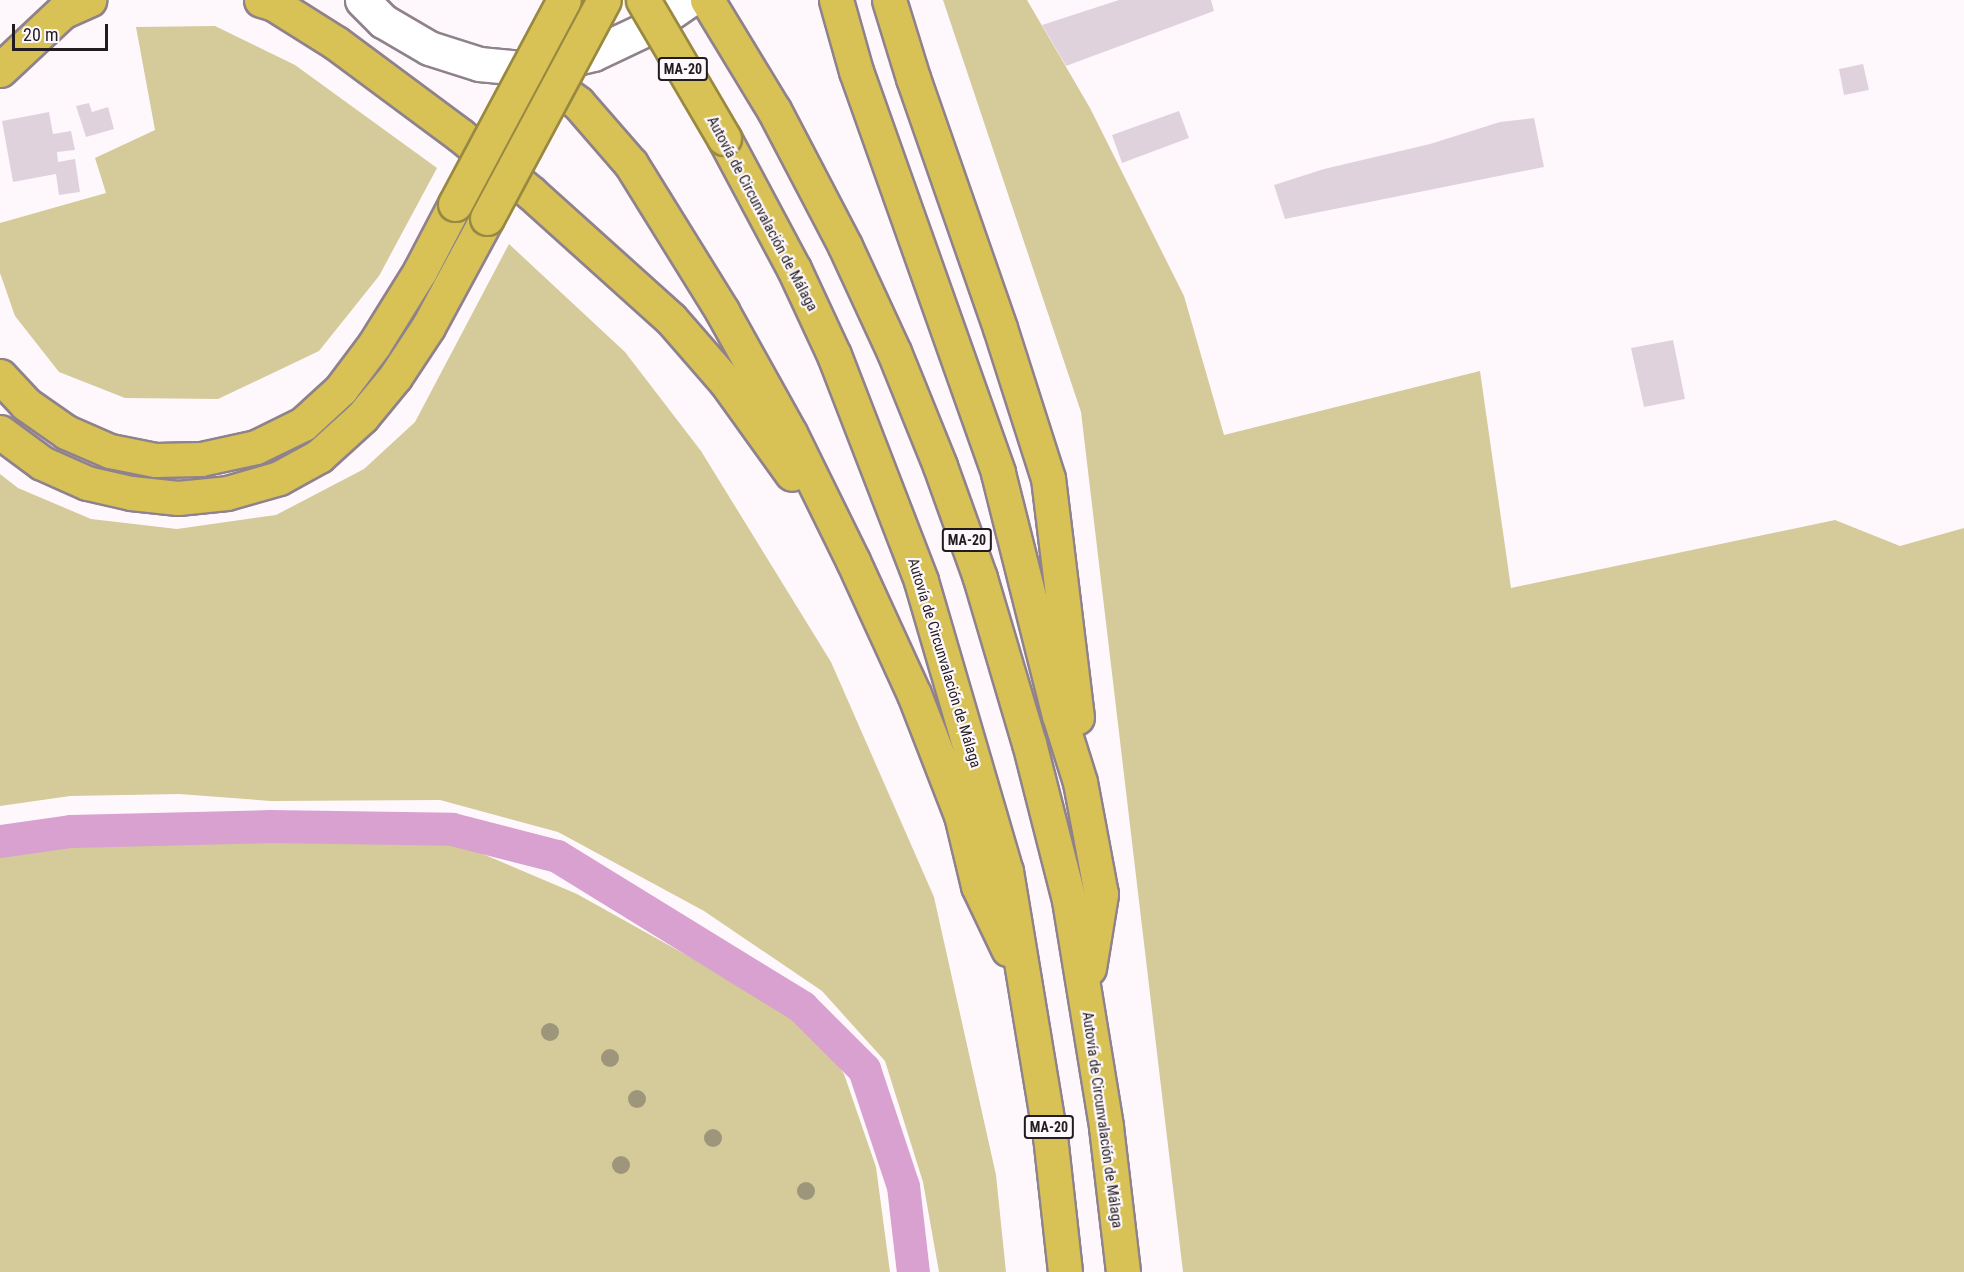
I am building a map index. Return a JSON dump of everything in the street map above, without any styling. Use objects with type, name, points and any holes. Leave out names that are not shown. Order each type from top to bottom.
[{"type":"highway","points":[[0,70],[62,12],[89,0]]},
{"type":"highway","points":[[261,0],[274,4],[336,43],[460,135],[531,193],[671,319],[726,382],[854,561]]},
{"type":"highway","points":[[0,376],[26,404],[66,432],[110,451],[155,460],[201,459],[256,447],[303,424],[341,389],[374,345],[414,280],[564,0]]},
{"type":"highway","points":[[0,432],[42,463],[87,483],[131,493],[178,498],[227,493],[279,478],[320,456],[362,417],[395,377],[428,327],[604,0]]},
{"type":"highway","name":"Autovía de Circunvalación de Málaga","points":[[643,0],[724,138],[794,269],[834,355],[921,581],[1006,871],[1050,1136],[1065,1272]]},
{"type":"highway","name":"Autovía de Circunvalación de Málaga","points":[[707,0],[774,110],[845,246],[894,352],[940,466],[980,578],[1029,743],[1069,900],[1106,1127],[1123,1272]]},
{"type":"highway","points":[[836,0],[855,70],[998,473],[1059,715],[1080,782],[1101,894],[1084,996]]},
{"type":"highway","points":[[889,0],[913,78],[1000,328],[1048,478],[1077,713],[1080,782]]},
{"type":"highway","points":[[532,69],[578,103],[631,164],[722,311],[790,433],[854,561],[915,694],[961,815],[978,886],[1025,983]]},
{"type":"street","points":[[362,0],[383,21],[429,48],[479,64],[532,69],[593,54],[650,27],[689,0]]},
{"type":"shaded area","points":[[943,0],[1027,0],[1090,108],[1184,296],[1224,435],[1480,371],[1511,588],[1835,520],[1900,546],[1964,528],[1964,1272],[1183,1272],[1081,412]]},
{"type":"shaded area","points":[[215,26],[295,65],[437,168],[379,276],[319,351],[218,399],[125,398],[59,372],[15,316],[0,273],[0,223],[106,193],[95,158],[155,130],[136,27]]},
{"type":"shaded area","points":[[509,244],[625,352],[701,451],[831,662],[934,897],[996,1175],[1006,1272],[939,1272],[923,1182],[885,1061],[822,991],[704,911],[558,832],[440,800],[271,801],[179,794],[70,796],[0,806],[0,474],[18,488],[91,519],[177,529],[276,515],[364,469],[415,422]]},
{"type":"shaded area","points":[[452,841],[577,894],[758,995],[825,1043],[844,1074],[876,1167],[890,1272],[0,1272],[0,853],[86,842]]},
{"type":"building","points":[[1119,0],[1211,0],[1214,11],[1066,66],[1042,25]]},
{"type":"building","points":[[1863,64],[1869,90],[1844,95],[1839,69]]},
{"type":"building","points":[[89,103],[92,112],[108,107],[114,129],[86,137],[76,106]]},
{"type":"building","points":[[1179,111],[1189,138],[1122,163],[1112,135]]},
{"type":"building","points":[[49,112],[53,134],[71,131],[75,150],[57,152],[58,162],[75,159],[80,192],[59,195],[56,174],[13,182],[2,121]]},
{"type":"building","points":[[1534,118],[1544,167],[1285,219],[1274,185],[1324,169],[1430,144],[1500,122]]},
{"type":"building","points":[[1673,340],[1685,399],[1644,407],[1631,348]]},
{"type":"waterway","points":[[0,841],[70,831],[270,826],[452,829],[557,856],[802,1007],[864,1069],[903,1186],[913,1272]]}]
